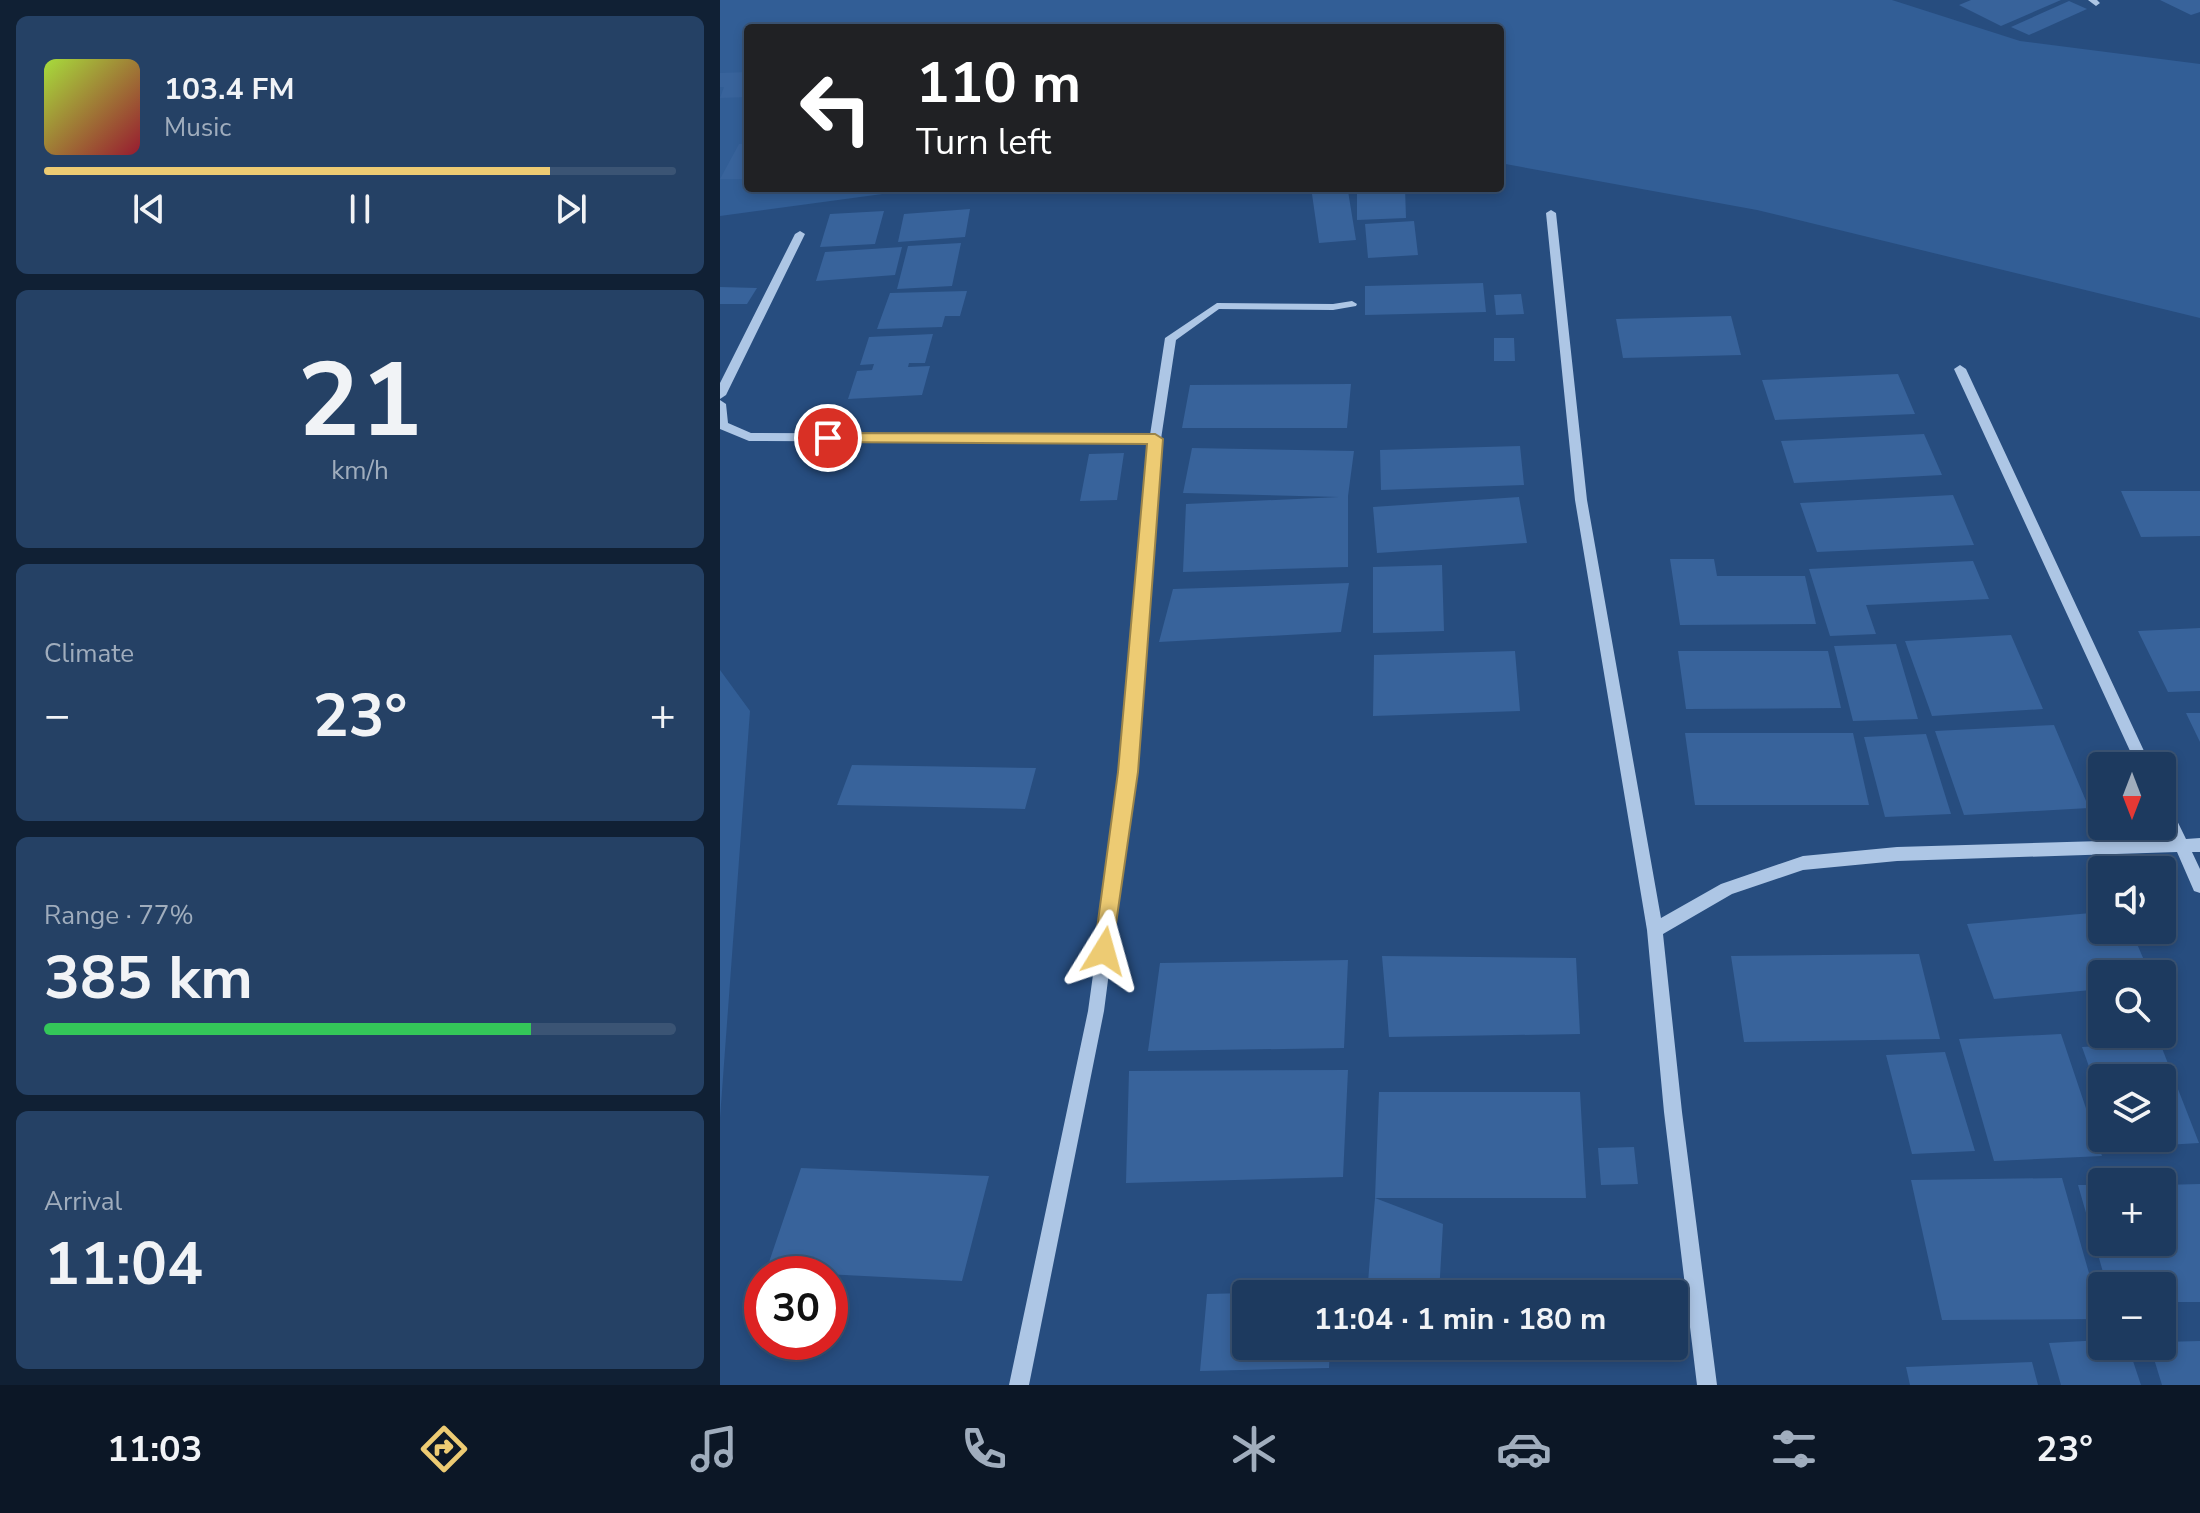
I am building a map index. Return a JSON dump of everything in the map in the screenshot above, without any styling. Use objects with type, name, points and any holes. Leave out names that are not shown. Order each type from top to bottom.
[{"type":"street","points":[[1551,213],[1581,500],[1655,930],[1673,1112],[1707,1385]]},
{"type":"street","points":[[720,395],[800,234]]},
{"type":"street","points":[[1019,1385],[1096,1011],[1128,772],[1155,439],[1171,338],[1217,306],[1333,307],[1352,304]]},
{"type":"street","points":[[1960,369],[2138,752]]},
{"type":"street","points":[[720,404],[722,425],[749,437],[1155,439]]},
{"type":"street","points":[[2176,833],[2200,886]]},
{"type":"street","points":[[1655,930],[1727,889],[1803,863],[1897,854],[2200,845]]},
{"type":"shaded area","points":[[720,0],[1892,0],[2020,41],[2200,64],[2200,318],[1757,210],[1504,164],[1504,24],[744,24],[744,192],[897,192],[720,216]]},
{"type":"shaded area","points":[[720,670],[750,711],[720,1118]]},
{"type":"building","points":[[1971,0],[2061,0],[2001,26],[1959,5]]},
{"type":"building","points":[[2160,0],[2200,0],[2200,12],[2191,15]]},
{"type":"building","points":[[2069,1],[2087,9],[2029,35],[2011,27]]},
{"type":"building","points":[[744,72],[744,97],[720,98],[724,87],[720,87],[720,73]]},
{"type":"building","points":[[739,144],[744,144],[744,179],[720,179]]},
{"type":"building","points":[[1348,192],[1356,240],[1319,243],[1312,194]]},
{"type":"building","points":[[1357,192],[1405,192],[1406,218],[1357,220]]},
{"type":"building","points":[[970,209],[965,237],[898,242],[904,214]]},
{"type":"building","points":[[884,211],[875,244],[820,247],[830,214]]},
{"type":"building","points":[[1414,221],[1418,255],[1368,258],[1365,224]]},
{"type":"building","points":[[961,243],[952,286],[897,289],[908,246]]},
{"type":"building","points":[[902,247],[895,275],[816,281],[825,252]]},
{"type":"building","points":[[1483,283],[1486,312],[1365,315],[1365,286]]},
{"type":"building","points":[[720,287],[757,288],[747,304],[720,304]]},
{"type":"building","points":[[967,291],[960,316],[945,316],[942,327],[877,329],[890,293]]},
{"type":"building","points":[[1521,294],[1524,314],[1496,315],[1494,295]]},
{"type":"building","points":[[1731,316],[1741,355],[1623,358],[1616,319]]},
{"type":"building","points":[[933,334],[925,363],[909,363],[908,367],[930,366],[922,395],[848,399],[857,371],[872,370],[874,364],[860,365],[869,337]]},
{"type":"building","points":[[1494,338],[1514,338],[1515,361],[1494,361]]},
{"type":"building","points":[[1898,374],[1915,414],[1775,420],[1762,380]]},
{"type":"building","points":[[1351,384],[1347,428],[1182,428],[1190,385]]},
{"type":"building","points":[[1924,434],[1942,475],[1794,483],[1781,441]]},
{"type":"building","points":[[1520,446],[1524,485],[1381,490],[1380,450]]},
{"type":"building","points":[[1192,448],[1354,451],[1348,496],[1348,567],[1183,572],[1186,504],[1339,497],[1183,493]]},
{"type":"building","points":[[1124,453],[1117,500],[1080,501],[1089,454]]},
{"type":"building","points":[[2121,491],[2200,491],[2200,536],[2141,537]]},
{"type":"building","points":[[1953,495],[1974,545],[1817,552],[1800,503]]},
{"type":"building","points":[[1519,497],[1527,543],[1377,553],[1373,507]]},
{"type":"building","points":[[1670,559],[1714,559],[1717,576],[1805,576],[1816,624],[1680,625]]},
{"type":"building","points":[[1973,561],[1989,599],[1866,605],[1876,634],[1830,636],[1809,569]]},
{"type":"building","points":[[1442,565],[1444,631],[1373,633],[1373,567]]},
{"type":"building","points":[[1349,583],[1341,632],[1159,642],[1173,589]]},
{"type":"building","points":[[2200,628],[2200,691],[2168,692],[2138,631]]},
{"type":"building","points":[[2011,635],[2043,709],[1932,716],[1905,641]]},
{"type":"building","points":[[1896,644],[1918,719],[1853,721],[1834,646]]},
{"type":"building","points":[[1515,651],[1520,711],[1373,716],[1374,655]]},
{"type":"building","points":[[1678,651],[1828,651],[1841,708],[1686,709]]},
{"type":"building","points":[[2186,713],[2200,713],[2200,742]]},
{"type":"building","points":[[2054,725],[2088,808],[1964,815],[1935,731]]},
{"type":"building","points":[[1685,733],[1853,733],[1869,805],[1695,805]]},
{"type":"building","points":[[1926,734],[1951,814],[1885,817],[1864,737]]},
{"type":"building","points":[[852,765],[1036,768],[1025,809],[837,805]]},
{"type":"building","points":[[2088,913],[2088,944],[2137,944],[2144,960],[2088,960],[2088,990],[1994,999],[1967,924]]},
{"type":"building","points":[[1919,954],[1940,1039],[1744,1042],[1731,956]]},
{"type":"building","points":[[1382,956],[1576,958],[1580,1034],[1389,1037]]},
{"type":"building","points":[[1348,960],[1344,1048],[1148,1051],[1160,963]]},
{"type":"building","points":[[2061,1034],[2088,1114],[2088,1152],[2101,1152],[2102,1156],[1994,1161],[1959,1039]]},
{"type":"building","points":[[2082,1047],[2162,1048],[2168,1064],[2088,1064]]},
{"type":"building","points":[[1945,1052],[1975,1151],[1912,1154],[1886,1055]]},
{"type":"building","points":[[1348,1070],[1343,1177],[1126,1183],[1129,1071]]},
{"type":"building","points":[[2176,1084],[2199,1143],[2176,1144]]},
{"type":"building","points":[[1379,1092],[1580,1092],[1586,1198],[1375,1198]]},
{"type":"building","points":[[1634,1147],[1638,1184],[1601,1185],[1598,1148]]},
{"type":"building","points":[[801,1168],[989,1176],[962,1281],[848,1275],[848,1256],[771,1256]]},
{"type":"building","points":[[2062,1178],[2089,1272],[2088,1319],[1942,1320],[1911,1180]]},
{"type":"building","points":[[2200,1184],[2200,1302],[2176,1302],[2176,1272],[2103,1272],[2098,1256],[2176,1256],[2176,1185]]},
{"type":"building","points":[[2078,1185],[2088,1185],[2088,1220]]},
{"type":"building","points":[[1375,1198],[1443,1224],[1440,1280],[1368,1280]]},
{"type":"building","points":[[1232,1293],[1232,1360],[1329,1360],[1329,1368],[1200,1371],[1207,1294]]},
{"type":"building","points":[[2088,1341],[2088,1360],[2133,1360],[2141,1385],[2061,1385],[2049,1343]]},
{"type":"building","points":[[2200,1341],[2200,1385],[2162,1385],[2154,1360],[2176,1360],[2176,1342]]},
{"type":"building","points":[[2032,1362],[2038,1385],[1910,1385],[1906,1367]]},
{"type":"route","points":[[828,438],[1155,439],[1128,772],[1104,951]]}]
